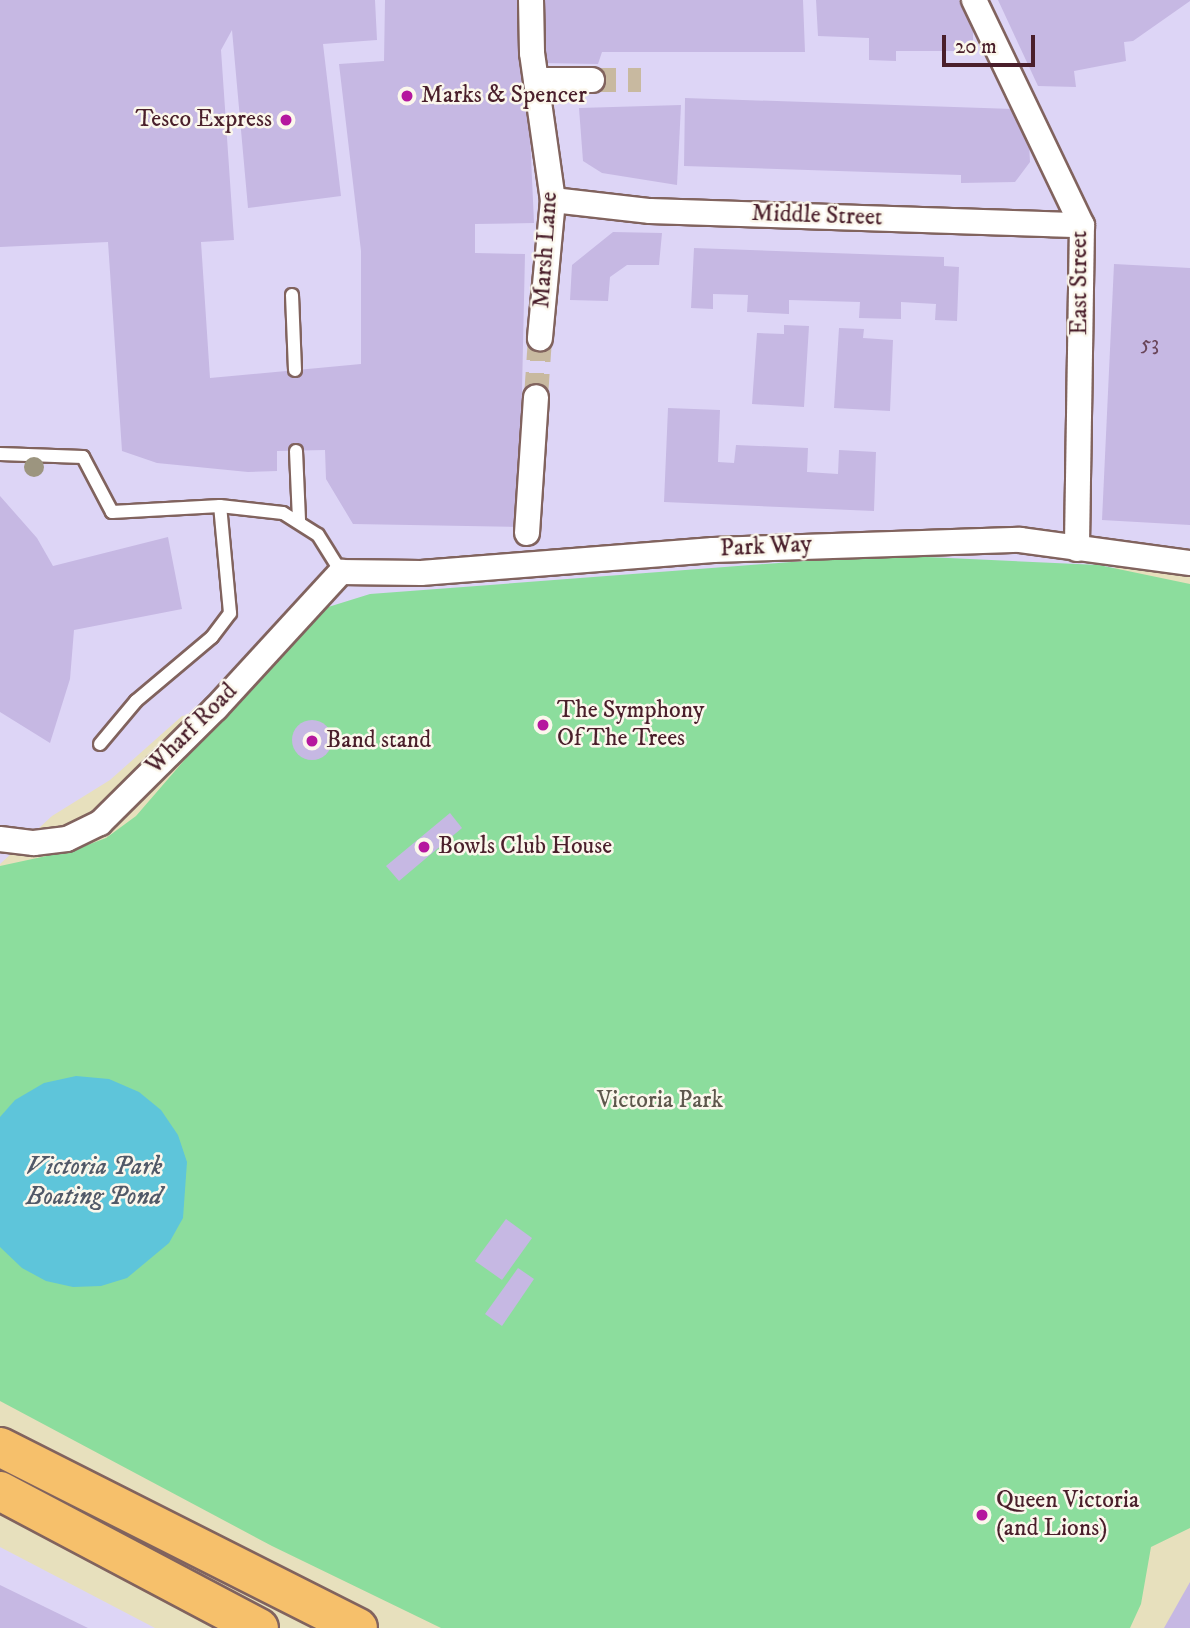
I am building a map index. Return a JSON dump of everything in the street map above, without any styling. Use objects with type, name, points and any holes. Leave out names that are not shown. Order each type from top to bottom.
[{"type":"highway","points":[[0,1447],[358,1628]]},
{"type":"highway","points":[[0,1491],[259,1628]]},
{"type":"street","name":"Marsh Lane","points":[[531,0],[536,80],[553,200],[540,338]]},
{"type":"street","name":"East Street","points":[[974,0],[1082,225],[1077,549]]},
{"type":"street","points":[[536,80],[592,80]]},
{"type":"street","name":"Middle Street","points":[[553,200],[650,211],[1082,225]]},
{"type":"street","points":[[527,533],[536,397]]},
{"type":"street","name":"Park Way","points":[[341,572],[421,573],[869,542],[979,545],[1020,540],[1190,563]]},
{"type":"street","name":"Wharf Road","points":[[9,840],[67,839],[100,823],[216,708],[341,572]]},
{"type":"lane","points":[[292,295],[295,370]]},
{"type":"lane","points":[[296,451],[299,520]]},
{"type":"lane","points":[[0,454],[83,457],[112,512],[220,506],[265,508],[299,520],[328,546],[341,572]]},
{"type":"lane","points":[[100,744],[136,701],[212,637],[230,613],[220,506]]},
{"type":"shaded area","points":[[0,0],[1190,0],[1190,567],[1124,566],[182,716],[110,780],[52,816],[0,864]]},
{"type":"shaded area","points":[[0,1547],[155,1628],[0,1628]]},
{"type":"green space","name":"Victoria Park","points":[[884,555],[1099,565],[1190,584],[1190,1528],[1151,1547],[1141,1604],[1130,1628],[441,1628],[272,1546],[0,1401],[0,866],[74,850],[106,838],[136,816],[277,653],[325,608],[370,594]]},
{"type":"water","name":"Victoria Park Boating Pond","points":[[76,1076],[109,1079],[139,1092],[161,1110],[178,1135],[187,1162],[183,1218],[169,1243],[127,1278],[101,1286],[73,1287],[46,1281],[22,1268],[0,1247],[0,1117],[15,1100],[44,1083]]},
{"type":"building","points":[[0,0],[375,0],[377,40],[323,44],[341,196],[248,208],[232,30],[221,50],[234,240],[201,242],[210,378],[361,364],[361,251],[339,64],[384,61],[385,0],[524,0],[534,223],[475,224],[475,253],[525,254],[519,527],[353,524],[326,479],[325,450],[277,451],[277,471],[248,472],[157,463],[122,451],[108,242],[0,247]]},
{"type":"building","points":[[539,0],[803,0],[805,52],[602,52],[598,64],[541,63]]},
{"type":"building","points":[[816,0],[959,0],[973,25],[973,51],[896,51],[896,61],[869,60],[869,38],[818,36]]},
{"type":"building","points":[[998,0],[1190,1],[1133,41],[1124,42],[1126,61],[1074,71],[1076,87],[1038,86]]},
{"type":"building","points":[[685,98],[1013,109],[1028,123],[1030,162],[1015,182],[961,183],[961,175],[684,166]]},
{"type":"building","points":[[681,105],[677,185],[602,173],[583,161],[579,108]]},
{"type":"building","points":[[613,232],[662,233],[659,265],[627,265],[610,277],[608,301],[570,300],[572,265]]},
{"type":"building","points":[[694,248],[944,257],[944,266],[959,267],[957,321],[935,320],[936,304],[901,302],[901,319],[859,318],[860,302],[789,300],[789,314],[747,312],[748,295],[713,294],[713,309],[691,308]]},
{"type":"building","points":[[1114,264],[1190,268],[1190,525],[1102,520]]},
{"type":"building","points":[[784,325],[809,326],[804,407],[752,404],[757,333],[784,334]]},
{"type":"building","points":[[839,328],[864,329],[863,338],[893,340],[890,411],[834,408]]},
{"type":"building","points":[[668,408],[720,410],[718,462],[734,463],[736,445],[808,448],[807,472],[838,474],[839,450],[876,452],[874,511],[664,502]]},
{"type":"building","points":[[0,496],[37,538],[53,566],[168,537],[182,609],[74,630],[70,679],[50,743],[0,712]]},
{"type":"building","name":"Band stand","points":[[312,720],[326,726],[332,740],[326,754],[312,760],[298,754],[292,740],[298,726]]},
{"type":"building","name":"Bowls Club House","points":[[450,813],[462,828],[399,881],[386,866]]},
{"type":"building","points":[[506,1219],[532,1238],[502,1280],[475,1261]]},
{"type":"building","points":[[518,1268],[534,1279],[502,1326],[485,1314]]},
{"type":"building","points":[[1190,1582],[1190,1628],[1164,1628]]},
{"type":"building","points":[[0,1585],[88,1628],[0,1628]]},
{"type":"tunnel","points":[[592,80],[641,80]]},
{"type":"tunnel","points":[[536,397],[540,338]]},
{"type":"place","name":"Marks & Spencer","points":[[407,96]]},
{"type":"place","name":"Tesco Express","points":[[286,120]]},
{"type":"place","name":"The Symphony Of The Trees","points":[[543,725]]},
{"type":"place","name":"Band stand","points":[[312,741]]},
{"type":"place","name":"Bowls Club House","points":[[424,847]]},
{"type":"place","name":"Queen Victoria (and Lions)","points":[[982,1515]]}]
